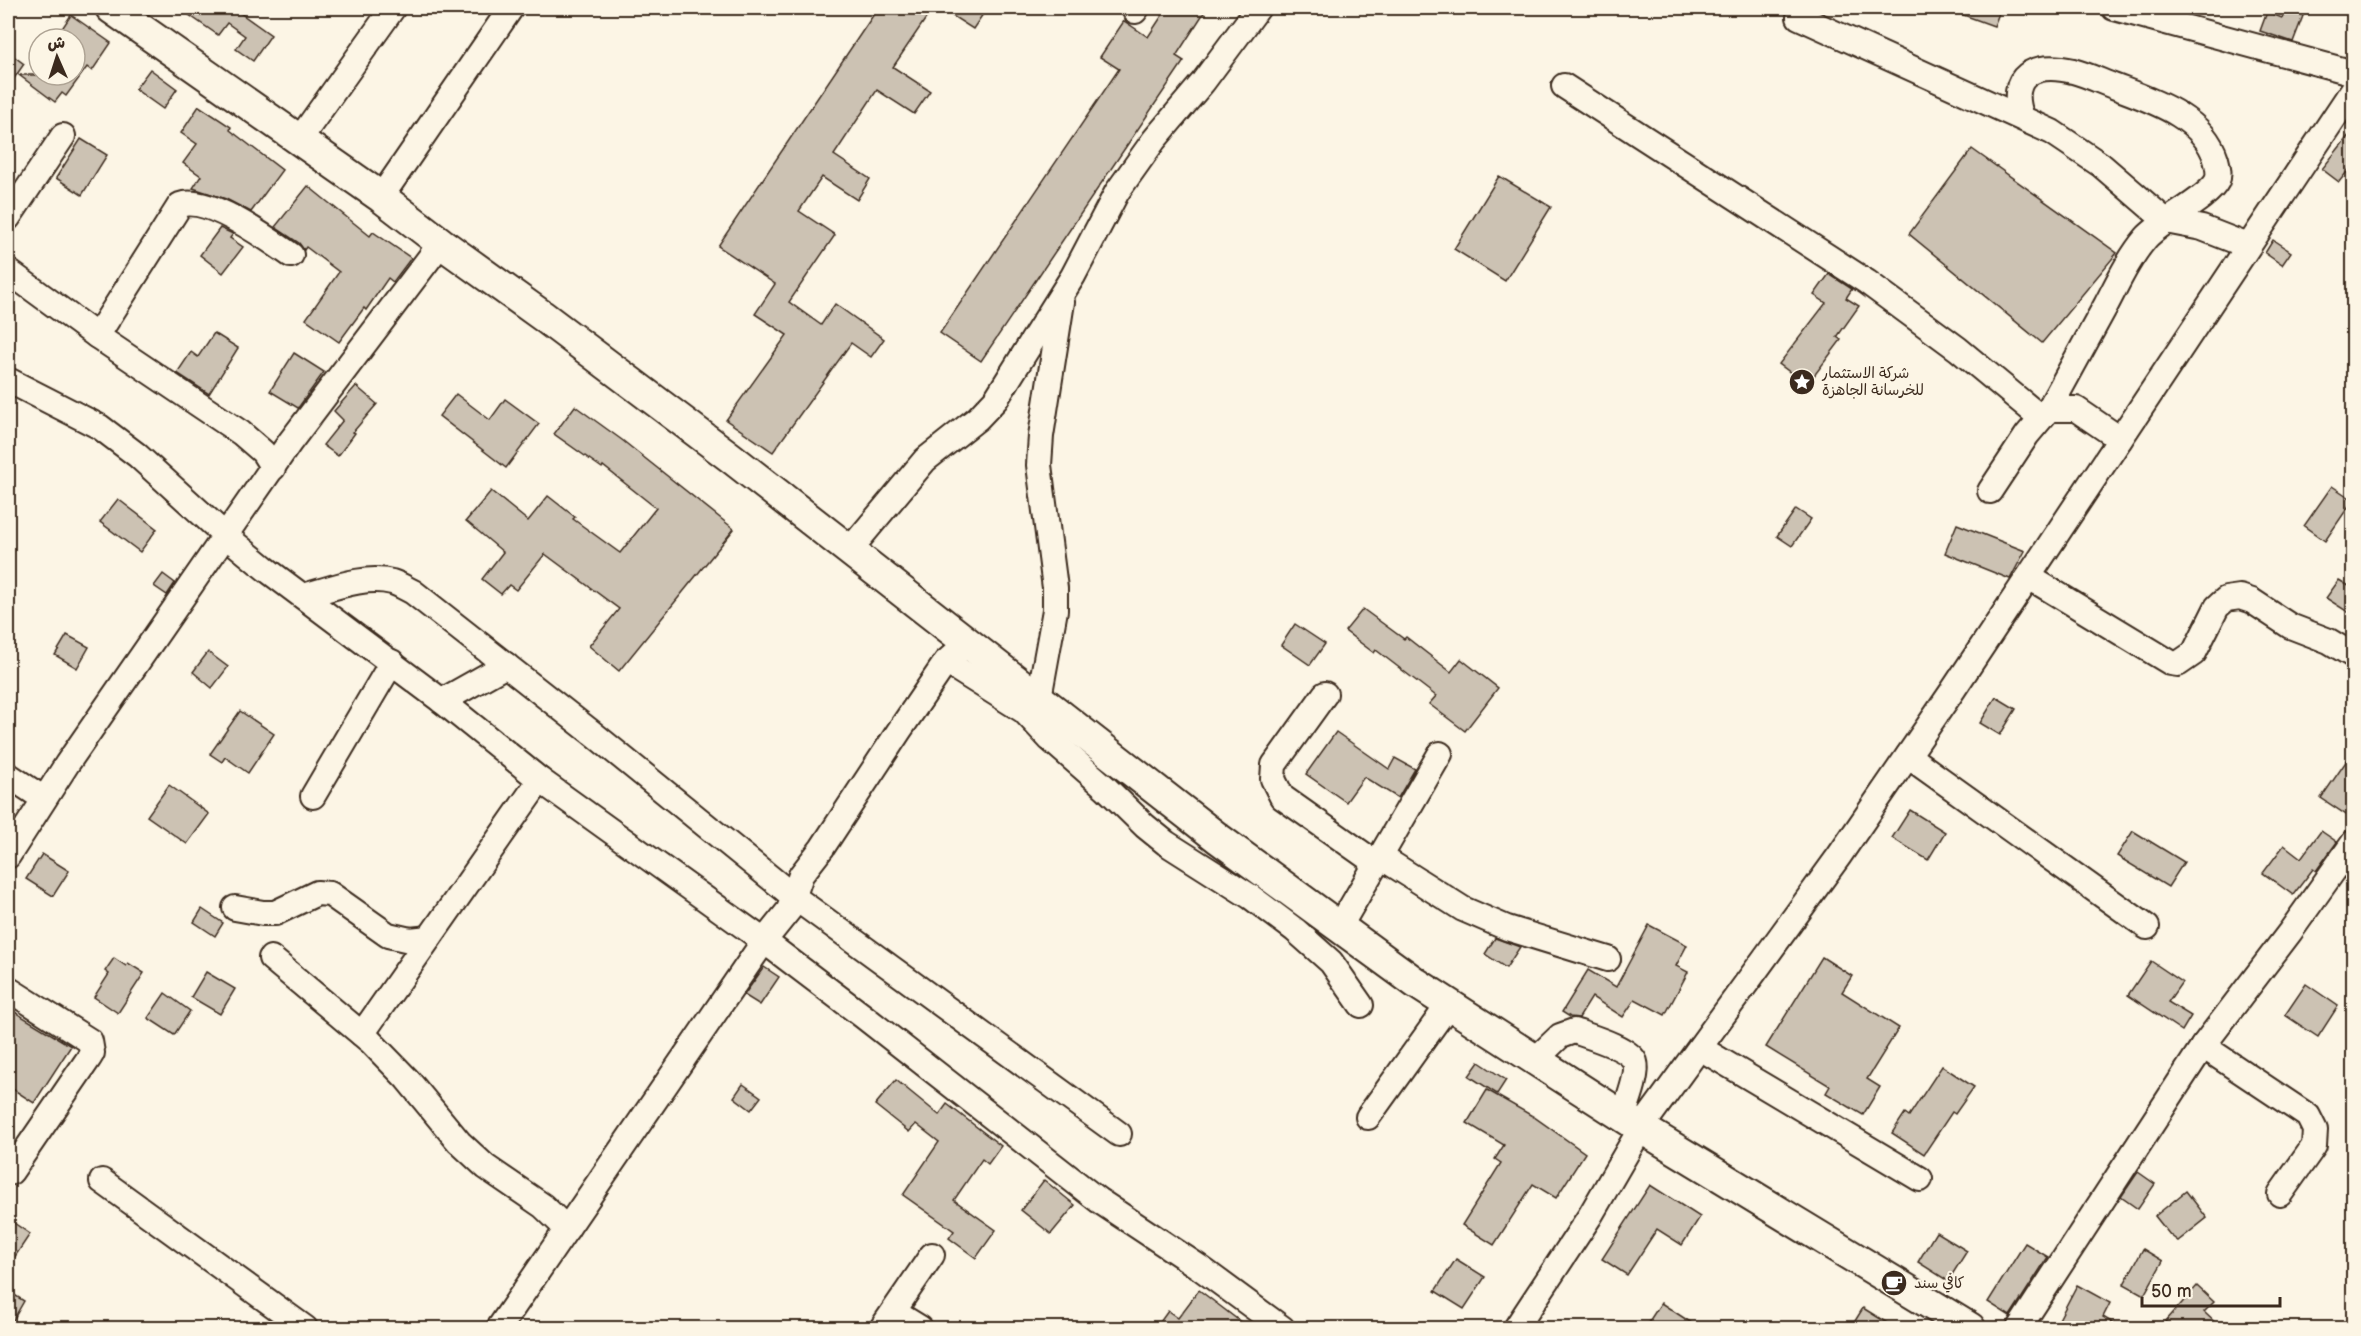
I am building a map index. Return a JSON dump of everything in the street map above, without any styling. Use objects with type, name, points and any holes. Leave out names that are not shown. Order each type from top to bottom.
[{"type":"main road","points":[[111,8],[381,197],[544,316],[650,396],[848,552],[957,653],[1039,698],[1219,839],[1416,983],[1632,1122],[1964,1327]]},
{"type":"street","points":[[299,140],[393,8]]},
{"type":"street","points":[[381,197],[511,8]]},
{"type":"street","points":[[848,552],[925,460],[978,418],[996,399],[1064,291],[1117,192],[1154,140],[1203,82],[1258,8]]},
{"type":"street","points":[[2114,8],[2354,73]]},
{"type":"street","points":[[1799,17],[2022,118],[2074,145],[2166,221],[2202,228],[2248,246]]},
{"type":"street","points":[[1990,491],[2044,413],[2122,273],[2146,238],[2166,221],[2206,194],[2217,181],[2219,170],[2213,150],[2195,127],[2178,114],[2149,99],[2056,68],[2039,69],[2025,76],[2017,88],[2018,106],[2022,118]]},
{"type":"street","points":[[1564,86],[1867,282],[2044,413],[2076,409],[2120,440]]},
{"type":"street","points":[[1516,1329],[1590,1216],[1632,1122],[1700,1048],[1839,856],[2029,577],[2354,88]]},
{"type":"street","points":[[8,219],[63,136]]},
{"type":"street","points":[[97,336],[177,208],[184,203],[196,203],[221,213],[243,224],[291,255]]},
{"type":"street","points":[[8,856],[44,799],[321,399],[441,243]]},
{"type":"street","points":[[8,271],[97,336],[248,438],[263,452],[273,468]]},
{"type":"street","points":[[1039,698],[1055,610],[1055,588],[1039,465],[1041,436],[1064,291]]},
{"type":"street","points":[[8,380],[100,427],[154,470],[225,536],[392,662],[540,780],[764,941],[1098,1200],[1199,1267],[1282,1329]]},
{"type":"street","points":[[2029,577],[2171,663],[2178,664],[2194,653],[2217,607],[2226,599],[2240,597],[2252,601],[2290,626],[2329,641],[2354,656]]},
{"type":"street","points":[[303,596],[358,582],[393,582],[413,592],[591,732],[794,897],[1119,1134]]},
{"type":"street","points":[[499,1329],[764,941],[789,910],[801,875],[957,653],[1024,711],[1050,739],[1145,826],[1167,843],[1251,897],[1295,930],[1331,962],[1361,1005]]},
{"type":"street","points":[[313,796],[392,662]]},
{"type":"street","points":[[442,701],[506,665]]},
{"type":"street","points":[[1325,694],[1274,765],[1273,779],[1282,797],[1379,860],[1464,909],[1507,928],[1608,959]]},
{"type":"street","points":[[1340,926],[1440,754]]},
{"type":"street","points":[[1908,756],[2148,927]]},
{"type":"street","points":[[8,775],[44,799]]},
{"type":"street","points":[[362,1034],[540,780]]},
{"type":"street","points":[[2019,1329],[2203,1046],[2290,932],[2354,842]]},
{"type":"street","points":[[235,908],[275,913],[317,893],[330,894],[388,935],[410,940],[429,938]]},
{"type":"street","points":[[271,958],[362,1034],[407,1079],[459,1142],[486,1167],[543,1206],[567,1229]]},
{"type":"street","points":[[8,989],[90,1041],[92,1047],[92,1053],[8,1173]]},
{"type":"street","points":[[1368,1117],[1449,1004]]},
{"type":"street","points":[[1536,1059],[1560,1036],[1574,1031],[1629,1052],[1636,1063],[1632,1122]]},
{"type":"street","points":[[2203,1046],[2308,1116],[2315,1130],[2314,1146],[2280,1194]]},
{"type":"street","points":[[1700,1048],[1920,1179]]},
{"type":"street","points":[[102,1181],[305,1329]]},
{"type":"street","points":[[920,1329],[888,1320],[932,1255]]},
{"type":"building","points":[[179,8],[238,8],[236,10],[271,35],[253,61],[236,49],[245,36],[227,23],[218,35]]},
{"type":"building","points":[[878,8],[933,8],[893,67],[930,91],[914,114],[877,90],[834,155],[870,179],[857,200],[822,177],[799,211],[835,235],[789,302],[821,325],[835,304],[884,339],[871,357],[851,343],[773,452],[726,420],[787,335],[755,314],[775,284],[718,246]]},
{"type":"building","points":[[940,8],[987,8],[973,29]]},
{"type":"building","points":[[1167,8],[1207,8],[1176,56],[1184,61],[981,361],[940,333],[1119,69],[1100,57],[1124,21],[1148,37]]},
{"type":"building","points":[[1947,8],[2001,8],[1994,26]]},
{"type":"building","points":[[2286,8],[2306,8],[2293,42],[2260,31],[2267,12],[2282,18]]},
{"type":"building","points":[[71,15],[111,43],[92,71],[87,67],[87,27],[63,27]]},
{"type":"building","points":[[8,52],[24,64],[8,87]]},
{"type":"building","points":[[150,69],[177,89],[163,109],[135,89]]},
{"type":"building","points":[[19,75],[27,75],[27,81]]},
{"type":"building","points":[[35,87],[73,87],[66,96],[62,93],[55,102]]},
{"type":"building","points":[[199,106],[231,127],[230,130],[282,170],[251,212],[226,199],[193,188],[201,176],[183,163],[197,144],[181,133]]},
{"type":"building","points":[[2354,129],[2354,163],[2339,182],[2322,169]]},
{"type":"building","points":[[81,139],[107,155],[82,195],[56,178]]},
{"type":"building","points":[[1972,149],[2117,253],[2042,343],[1909,234]]},
{"type":"building","points":[[1499,176],[1551,207],[1505,281],[1454,249]]},
{"type":"building","points":[[308,186],[370,236],[373,232],[411,258],[393,282],[388,278],[366,310],[364,308],[339,342],[306,319],[339,272],[306,247],[304,250],[299,243],[275,227]]},
{"type":"building","points":[[220,228],[233,234],[230,238],[243,247],[223,273],[200,255]]},
{"type":"building","points":[[2273,240],[2291,252],[2282,265],[2265,253]]},
{"type":"building","points":[[1829,274],[1852,289],[1846,298],[1859,306],[1837,337],[1841,340],[1807,385],[1779,364],[1826,303],[1814,295]]},
{"type":"building","points":[[214,333],[238,348],[209,394],[177,373],[191,352],[198,357]]},
{"type":"building","points":[[294,353],[324,372],[298,408],[270,391]]},
{"type":"building","points":[[356,386],[377,404],[353,432],[355,433],[338,456],[323,445],[343,420],[334,411]]},
{"type":"building","points":[[456,394],[490,420],[505,399],[539,424],[506,468],[439,416]]},
{"type":"building","points":[[575,406],[622,440],[734,529],[619,671],[589,646],[619,609],[545,554],[516,590],[509,585],[501,594],[482,579],[503,552],[466,521],[491,491],[528,521],[548,496],[575,517],[573,519],[620,553],[656,508],[603,466],[602,468],[554,434]]},
{"type":"building","points":[[2332,486],[2353,500],[2325,541],[2304,526]]},
{"type":"building","points":[[118,499],[157,529],[140,552],[100,522]]},
{"type":"building","points":[[1796,509],[1811,519],[1792,546],[1777,536]]},
{"type":"building","points":[[1957,524],[2025,551],[2010,579],[1945,553]]},
{"type":"building","points":[[163,574],[175,583],[167,595],[154,586]]},
{"type":"building","points":[[2339,580],[2354,589],[2354,616],[2326,598]]},
{"type":"building","points":[[1363,609],[1404,639],[1406,637],[1451,672],[1461,659],[1498,688],[1465,731],[1429,704],[1436,696],[1376,650],[1374,653],[1345,631]]},
{"type":"building","points":[[1295,624],[1325,644],[1310,665],[1281,645]]},
{"type":"building","points":[[67,635],[89,647],[77,668],[55,655]]},
{"type":"building","points":[[208,652],[228,667],[212,688],[193,672]]},
{"type":"building","points":[[1996,697],[2016,709],[2000,735],[1980,723]]},
{"type":"building","points":[[240,711],[274,734],[248,773],[225,757],[222,762],[210,754]]},
{"type":"building","points":[[1336,732],[1389,769],[1395,758],[1415,769],[1398,798],[1364,777],[1346,802],[1306,774]]},
{"type":"building","points":[[2354,750],[2354,820],[2321,798]]},
{"type":"building","points":[[169,785],[209,814],[187,844],[147,816]]},
{"type":"building","points":[[1910,810],[1945,832],[1928,860],[1892,838]]},
{"type":"building","points":[[2133,831],[2184,862],[2168,887],[2117,856]]},
{"type":"building","points":[[2321,831],[2337,842],[2316,871],[2313,869],[2293,895],[2263,873],[2284,845],[2301,858]]},
{"type":"building","points":[[42,854],[69,871],[53,896],[26,879]]},
{"type":"building","points":[[202,909],[223,923],[215,936],[194,922]]},
{"type":"building","points":[[1649,925],[1687,945],[1676,966],[1688,972],[1665,1015],[1635,999],[1623,1017],[1592,997],[1579,1018],[1570,1017],[1562,1012],[1588,970],[1616,987]]},
{"type":"building","points":[[1495,938],[1520,947],[1506,968],[1485,954]]},
{"type":"building","points":[[1822,957],[1852,976],[1842,992],[1899,1028],[1867,1079],[1880,1087],[1863,1115],[1826,1093],[1830,1086],[1766,1047]]},
{"type":"building","points":[[114,958],[144,973],[118,1013],[94,997],[109,974],[105,971]]},
{"type":"building","points":[[2151,961],[2182,982],[2168,1002],[2191,1016],[2182,1031],[2128,995]]},
{"type":"building","points":[[764,967],[779,977],[760,1005],[744,995]]},
{"type":"building","points":[[206,972],[235,989],[220,1014],[191,997]]},
{"type":"building","points":[[2306,984],[2338,1006],[2318,1037],[2285,1015]]},
{"type":"building","points":[[165,993],[190,1011],[174,1035],[148,1018]]},
{"type":"building","points":[[8,1008],[71,1046],[34,1103],[8,1086]]},
{"type":"building","points":[[1479,1062],[1506,1080],[1497,1094],[1469,1076]]},
{"type":"building","points":[[1942,1066],[1974,1087],[1955,1114],[1952,1112],[1924,1154],[1892,1133],[1905,1113],[1909,1116]]},
{"type":"building","points":[[896,1080],[939,1115],[947,1104],[1001,1146],[988,1164],[982,1159],[954,1200],[996,1230],[976,1258],[949,1238],[954,1231],[903,1195],[939,1142],[916,1124],[909,1132],[875,1105]]},
{"type":"building","points":[[743,1084],[761,1097],[751,1110],[734,1097]]},
{"type":"building","points":[[1487,1090],[1534,1117],[1585,1153],[1556,1198],[1533,1184],[1494,1245],[1462,1225],[1501,1163],[1495,1159],[1504,1145],[1467,1123]]},
{"type":"building","points":[[2138,1172],[2155,1184],[2138,1209],[2121,1197]]},
{"type":"building","points":[[1044,1180],[1075,1205],[1051,1234],[1021,1210]]},
{"type":"building","points":[[1650,1185],[1700,1217],[1682,1245],[1657,1229],[1627,1275],[1602,1259]]},
{"type":"building","points":[[2186,1191],[2207,1218],[2178,1241],[2170,1235],[2155,1216]]},
{"type":"building","points":[[8,1219],[30,1234],[8,1267]]},
{"type":"building","points":[[1936,1232],[1967,1251],[1948,1281],[1918,1262]]},
{"type":"building","points":[[2025,1243],[2048,1257],[2010,1316],[1988,1302]]},
{"type":"building","points":[[2143,1249],[2163,1261],[2144,1295],[2124,1284]]},
{"type":"building","points":[[1456,1259],[1485,1277],[1464,1309],[1435,1291]]},
{"type":"building","points":[[2077,1285],[2110,1303],[2103,1317],[2123,1329],[2054,1329]]},
{"type":"building","points":[[2197,1286],[2214,1302],[2204,1312],[2222,1329],[2172,1329],[2165,1322]]},
{"type":"building","points":[[1199,1290],[1250,1329],[1155,1329],[1168,1311],[1178,1318]]},
{"type":"building","points":[[8,1291],[24,1301],[8,1329]]},
{"type":"building","points":[[1661,1303],[1701,1329],[1644,1329]]},
{"type":"building","points":[[1863,1308],[1897,1329],[1850,1329]]},
{"type":"place","name":"شركة الاستثمار للخرسانة الجاهزة","points":[[1802,382]]},
{"type":"place","name":"كافي سند","points":[[1894,1283]]}]
